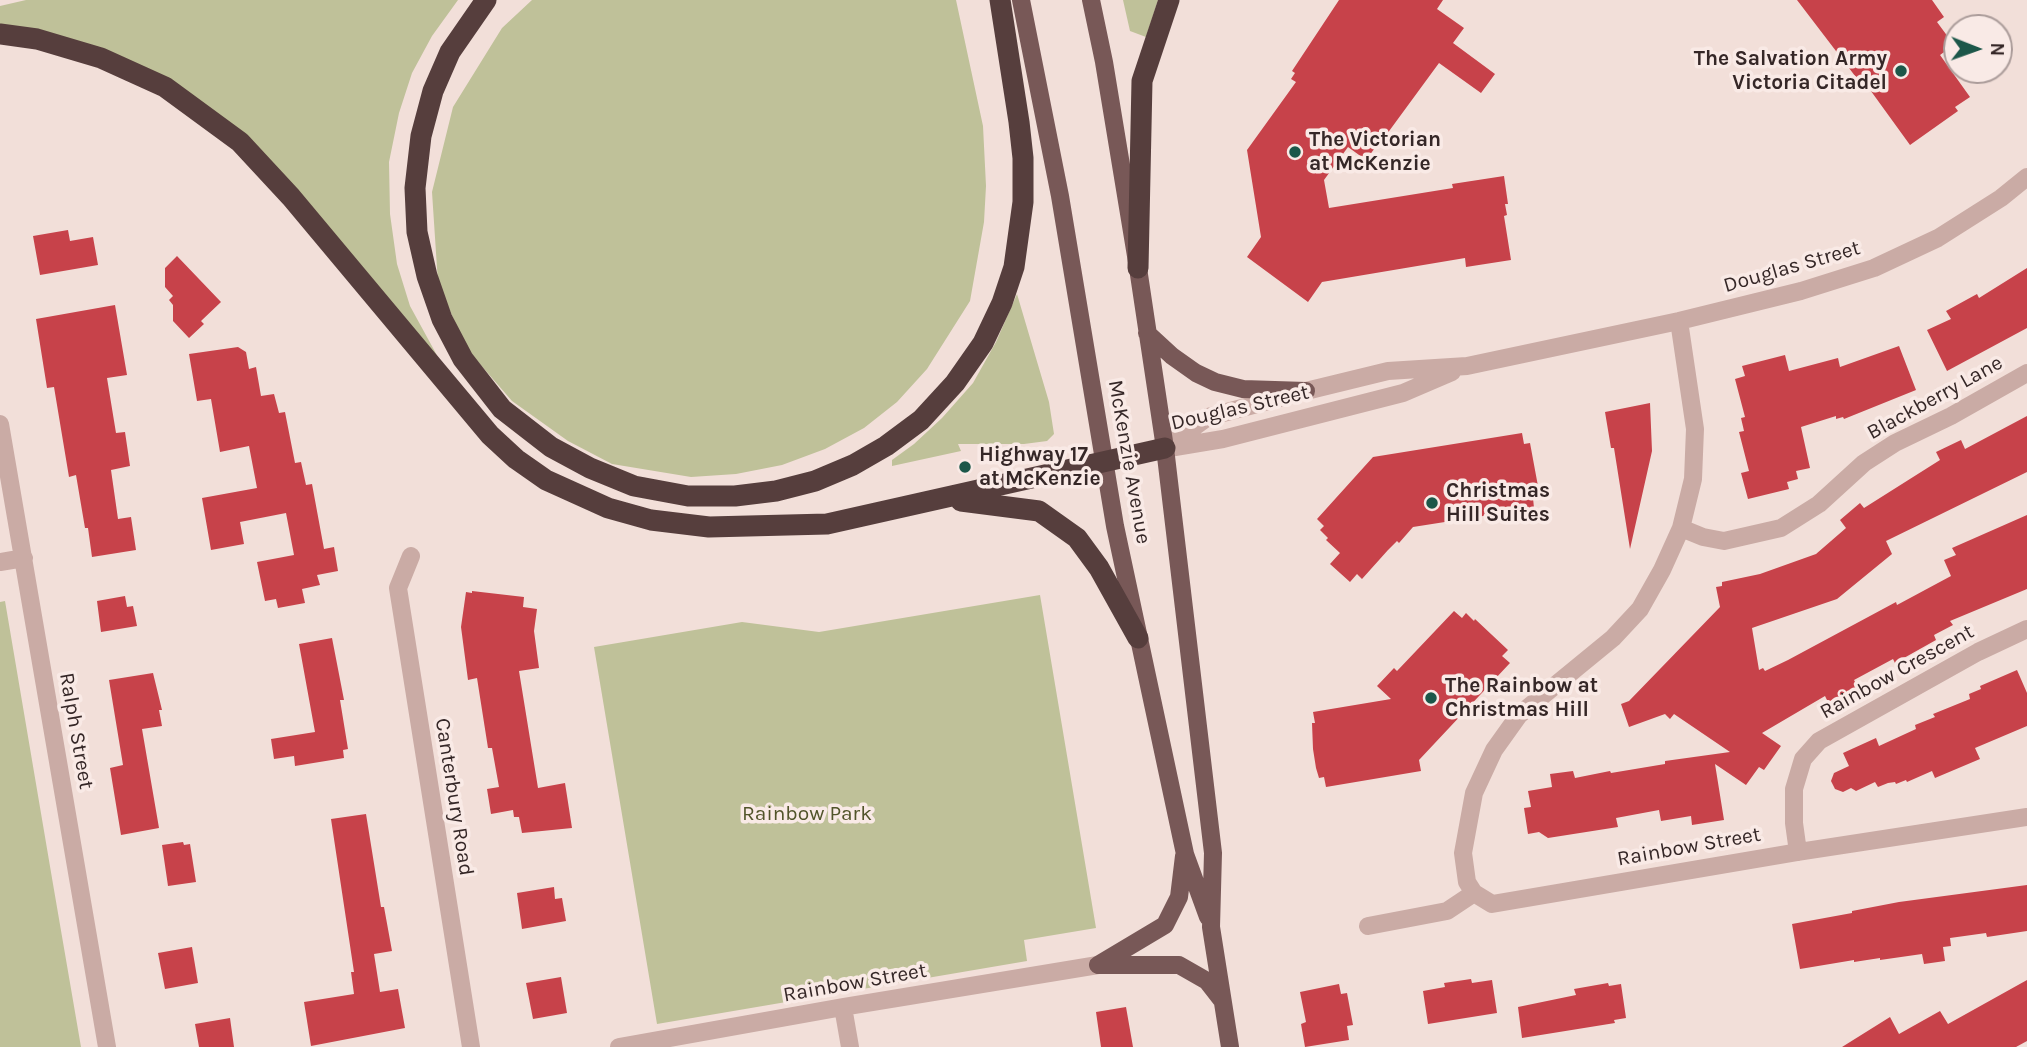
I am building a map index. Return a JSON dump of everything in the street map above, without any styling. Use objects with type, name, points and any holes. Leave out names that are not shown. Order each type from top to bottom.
[{"type":"highway","points":[[486,0],[450,52],[433,91],[421,136],[415,188],[417,232],[427,276],[442,318],[463,359],[502,409],[551,447],[590,468],[634,486],[688,496],[735,496],[776,491],[815,481],[853,465],[887,446],[921,420],[955,383],[982,343],[1002,303],[1014,268],[1023,202],[1020,134],[1000,0]]},
{"type":"highway","points":[[1138,268],[1142,81],[1169,0]]},
{"type":"highway","points":[[0,34],[37,39],[101,58],[164,87],[240,142],[291,197],[490,435],[516,459],[546,480],[619,511],[651,520],[709,527],[827,524],[1165,448]]},
{"type":"highway","points":[[945,499],[1039,511],[1077,538],[1100,568],[1138,638]]},
{"type":"main road","name":"McKenzie Avenue","points":[[1021,0],[1060,196],[1115,526],[1185,854],[1211,927],[1230,1047]]},
{"type":"main road","name":"McKenzie Avenue","points":[[1091,0],[1104,62],[1165,448],[1213,853],[1211,927]]},
{"type":"main road","points":[[1147,333],[1172,356],[1196,373],[1215,382],[1243,389],[1306,391]]},
{"type":"main road","points":[[1098,965],[1165,925],[1179,897],[1185,854]]},
{"type":"main road","points":[[1098,965],[1180,965],[1207,981],[1223,1002]]},
{"type":"street","name":"Douglas Street","points":[[1165,448],[1208,417],[1306,391],[1388,371],[1467,366],[1679,321],[1801,291],[1874,268],[1938,238],[2001,198],[2027,177]]},
{"type":"street","points":[[1368,926],[1447,911],[1474,892],[1467,882],[1463,853],[1474,793],[1494,750],[1519,715],[1613,638],[1640,609],[1662,570],[1681,528],[1693,479],[1695,429],[1679,321]]},
{"type":"street","name":"Douglas Street","points":[[1165,448],[1223,439],[1402,393],[1467,366]]},
{"type":"street","name":"Blackberry Lane","points":[[1681,528],[1703,537],[1724,541],[1781,528],[1819,504],[1864,463],[1895,443],[1951,416],[2027,373]]},
{"type":"street","name":"Ralph Street","points":[[0,424],[107,1047]]},
{"type":"street","name":"Canterbury Road","points":[[411,556],[398,588],[471,1047]]},
{"type":"street","points":[[0,562],[24,558]]},
{"type":"street","name":"Rainbow Crescent","points":[[1798,852],[1794,823],[1794,789],[1804,759],[1819,741],[1978,652],[2027,629]]},
{"type":"street","name":"Rainbow Street","points":[[1474,892],[1492,904],[1798,852],[2027,817]]},
{"type":"street","name":"Rainbow Street","points":[[619,1047],[1098,965]]},
{"type":"street","points":[[844,1007],[850,1047]]},
{"type":"green space","points":[[26,0],[458,0],[432,36],[412,73],[399,113],[389,162],[390,214],[397,264],[410,306],[445,370],[202,103],[0,24],[0,6]]},
{"type":"green space","points":[[532,0],[956,0],[983,126],[986,186],[984,222],[970,301],[927,369],[897,402],[864,428],[825,449],[782,465],[736,474],[691,477],[612,464],[568,441],[512,401],[466,348],[438,283],[432,192],[453,107],[502,28]]},
{"type":"green space","points":[[1123,0],[1158,0],[1146,37],[1130,31]]},
{"type":"green space","points":[[1017,294],[1049,402],[1054,434],[1047,441],[1024,444],[958,444],[961,451],[892,466],[892,460],[942,418],[973,383],[996,342]]},
{"type":"green space","name":"Rainbow Park","points":[[1040,595],[1096,928],[1024,940],[1027,961],[657,1024],[594,647],[742,622],[819,632]]},
{"type":"green space","points":[[5,601],[81,1047],[0,1047],[0,602]]},
{"type":"building","name":"The Victorian at McKenzie","points":[[1339,0],[1443,0],[1437,9],[1464,28],[1453,43],[1495,74],[1481,93],[1439,63],[1366,160],[1348,147],[1324,180],[1329,208],[1453,188],[1452,184],[1504,176],[1508,204],[1505,204],[1507,215],[1504,216],[1511,260],[1466,267],[1465,258],[1322,282],[1308,302],[1247,257],[1261,237],[1247,150],[1296,82],[1291,79],[1295,73],[1292,71]]},
{"type":"building","name":"The Salvation Army Victoria Citadel","points":[[1797,0],[1932,0],[1943,16],[1937,22],[1943,30],[1943,53],[1940,55],[1943,59],[1943,84],[1961,84],[1970,97],[1955,107],[1958,111],[1910,145],[1868,87],[1865,89]]},
{"type":"building","points":[[68,230],[70,241],[93,237],[98,265],[40,275],[33,236]]},
{"type":"building","points":[[177,256],[221,302],[201,321],[204,324],[189,338],[173,321],[173,305],[169,300],[173,296],[165,287],[165,268]]},
{"type":"building","points":[[2027,268],[2027,328],[1947,371],[1927,330],[1951,319],[1946,311],[1977,294],[1979,298]]},
{"type":"building","points":[[115,305],[127,375],[107,378],[116,433],[125,432],[130,466],[111,470],[118,519],[131,517],[136,550],[92,557],[76,475],[69,477],[54,387],[47,388],[36,319]]},
{"type":"building","points":[[1899,346],[1916,390],[1844,419],[1836,419],[1836,416],[1801,427],[1810,468],[1796,471],[1798,479],[1787,482],[1789,489],[1748,499],[1741,473],[1749,471],[1739,432],[1744,431],[1741,418],[1745,417],[1735,379],[1745,376],[1742,366],[1785,355],[1789,371],[1838,358],[1840,367]]},
{"type":"building","points":[[238,347],[246,352],[249,369],[256,367],[261,396],[274,394],[279,413],[285,412],[295,463],[301,462],[306,485],[312,484],[324,549],[334,547],[338,571],[317,575],[320,585],[302,589],[305,603],[278,608],[276,599],[265,601],[257,562],[294,555],[286,513],[240,522],[244,544],[211,550],[202,498],[257,488],[249,446],[220,452],[211,399],[197,401],[189,354]]},
{"type":"building","points":[[1650,403],[1652,451],[1630,549],[1614,448],[1611,448],[1605,412]]},
{"type":"building","points":[[2027,416],[2027,472],[1886,541],[1892,554],[1837,599],[1752,628],[1759,670],[1763,668],[1765,671],[1788,660],[1951,576],[1944,560],[1956,555],[1952,548],[2027,515],[2027,589],[1950,621],[1953,625],[1934,635],[1936,640],[1895,663],[1893,659],[1854,680],[1858,688],[1828,702],[1825,696],[1762,733],[1781,746],[1764,770],[1759,767],[1746,785],[1715,764],[1724,820],[1692,825],[1691,816],[1661,821],[1659,810],[1616,818],[1618,827],[1548,838],[1539,832],[1528,834],[1524,808],[1531,807],[1528,791],[1552,787],[1550,774],[1573,771],[1575,778],[1730,752],[1674,714],[1670,719],[1665,714],[1629,727],[1621,704],[1629,701],[1720,607],[1716,587],[1722,586],[1722,582],[1760,574],[1816,554],[1846,528],[1840,520],[1860,503],[1864,508],[1940,460],[1936,452],[1961,440],[1965,449]]},
{"type":"building","name":"Christmas Hill Suites","points":[[1522,433],[1524,444],[1530,443],[1540,497],[1533,498],[1534,508],[1413,527],[1362,579],[1357,574],[1350,582],[1330,564],[1340,553],[1326,540],[1328,538],[1320,530],[1324,526],[1317,519],[1373,457]]},
{"type":"building","points":[[466,592],[524,597],[523,607],[537,609],[534,631],[539,668],[519,671],[538,788],[565,783],[572,828],[522,833],[519,817],[514,817],[513,810],[491,814],[487,789],[499,787],[492,748],[488,748],[477,678],[468,680],[461,627]]},
{"type":"building","points":[[125,596],[127,607],[133,606],[137,626],[101,632],[97,601]]},
{"type":"building","name":"The Rainbow at Christmas Hill","points":[[1454,611],[1462,618],[1466,613],[1474,621],[1475,619],[1508,650],[1502,656],[1510,663],[1419,760],[1421,771],[1326,787],[1324,777],[1319,778],[1316,768],[1313,712],[1391,699],[1377,686],[1394,668],[1397,671]]},
{"type":"building","points":[[332,638],[344,700],[340,700],[348,749],[343,750],[344,758],[295,766],[294,756],[274,759],[271,739],[315,732],[299,644]]},
{"type":"building","points":[[2017,670],[2027,693],[2027,726],[1975,748],[1980,759],[1935,778],[1932,771],[1907,782],[1888,783],[1878,787],[1875,782],[1856,791],[1851,788],[1843,792],[1835,789],[1831,781],[1834,773],[1849,766],[1843,753],[1876,738],[1879,746],[1916,729],[1915,725],[1935,717],[1933,714],[1970,699],[1969,694],[1981,689],[1980,686]]},
{"type":"building","points":[[153,673],[162,710],[159,710],[162,726],[142,729],[159,828],[121,835],[110,768],[123,765],[109,680]]},
{"type":"building","points":[[366,814],[381,907],[384,907],[392,951],[374,954],[380,992],[398,989],[405,1028],[311,1046],[304,1002],[354,994],[351,972],[354,972],[331,819]]},
{"type":"building","points":[[183,842],[184,845],[190,844],[196,882],[168,886],[162,845]]},
{"type":"building","points":[[2027,885],[2027,931],[1987,937],[1986,933],[1950,938],[1951,946],[1943,947],[1945,961],[1924,964],[1922,954],[1880,960],[1854,960],[1800,969],[1792,924],[1899,902]]},
{"type":"building","points":[[554,887],[555,899],[562,898],[566,921],[522,929],[517,893]]},
{"type":"building","points":[[192,947],[198,983],[165,989],[158,953]]},
{"type":"building","points":[[561,977],[567,1013],[533,1019],[526,983]]},
{"type":"building","points":[[1471,979],[1472,983],[1492,980],[1497,1013],[1428,1024],[1423,991],[1445,987],[1444,983]]},
{"type":"building","points":[[2027,980],[2027,1041],[2016,1047],[1842,1047],[1890,1017],[1899,1034],[1940,1011],[1948,1024]]},
{"type":"building","points":[[1608,983],[1609,986],[1621,984],[1626,1018],[1614,1020],[1615,1023],[1522,1038],[1518,1007],[1576,995],[1574,989]]},
{"type":"building","points":[[1339,984],[1341,994],[1347,993],[1353,1025],[1347,1026],[1349,1040],[1305,1047],[1301,1024],[1306,1022],[1300,992]]},
{"type":"building","points":[[1126,1007],[1133,1047],[1101,1047],[1096,1012]]},
{"type":"building","points":[[230,1018],[234,1047],[199,1047],[195,1024]]},
{"type":"place","name":"The Salvation Army Victoria Citadel","points":[[1901,71]]},
{"type":"place","name":"The Victorian at McKenzie","points":[[1295,152]]},
{"type":"place","name":"Highway 17 at McKenzie","points":[[965,467]]},
{"type":"place","name":"Christmas Hill Suites","points":[[1432,503]]},
{"type":"place","name":"The Rainbow at Christmas Hill","points":[[1431,698]]}]
